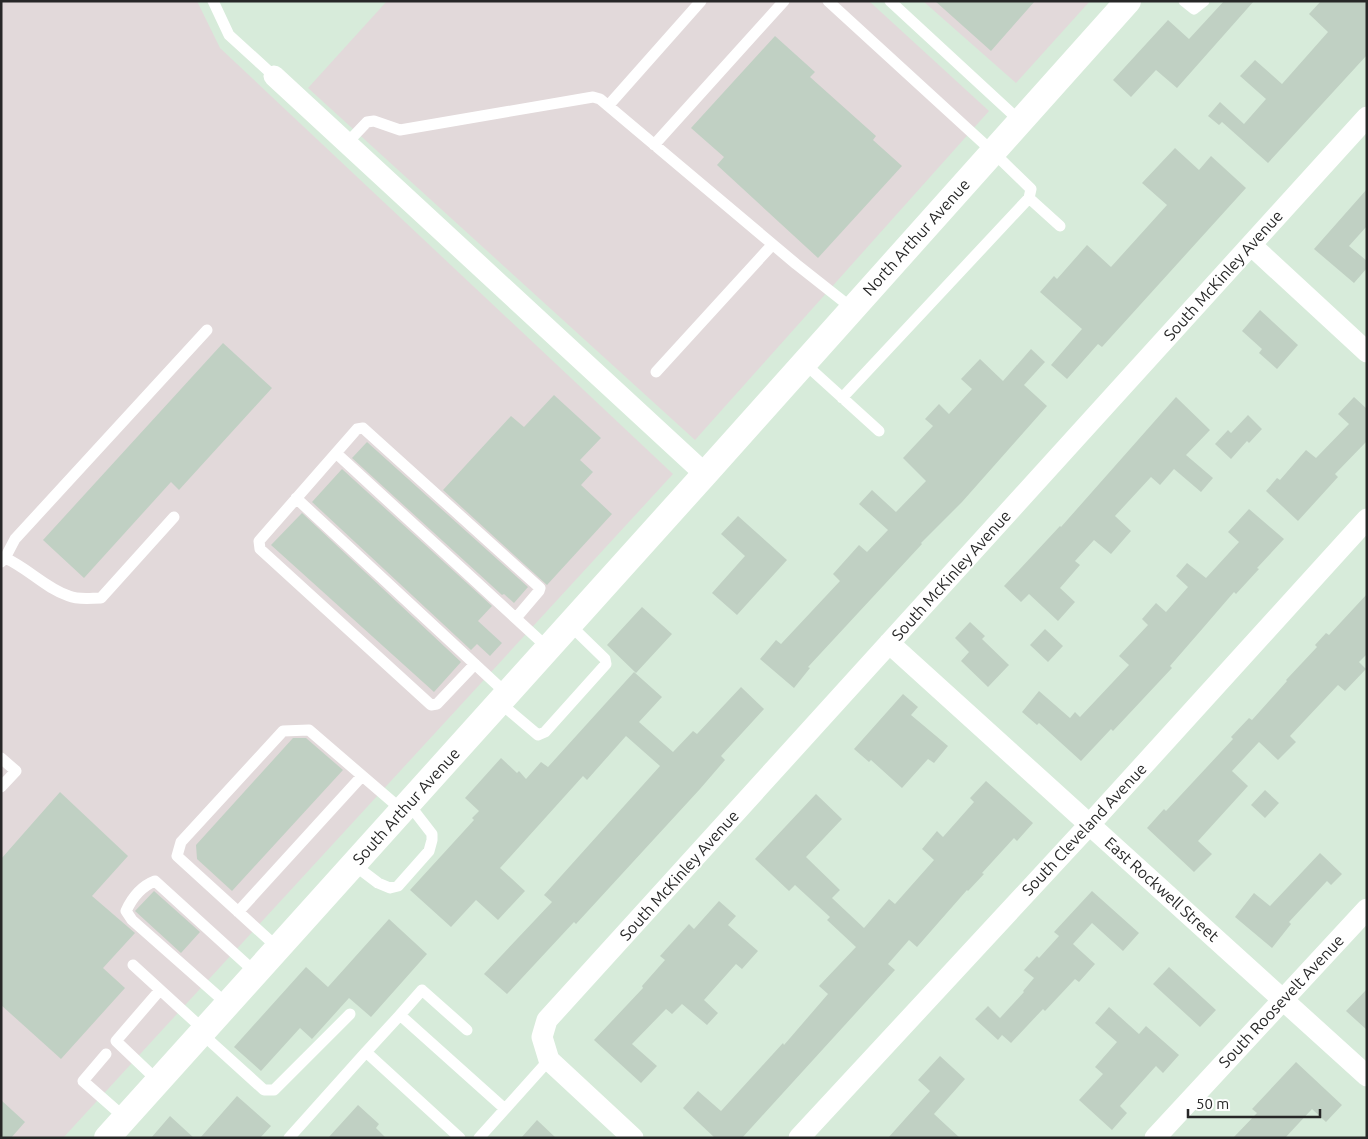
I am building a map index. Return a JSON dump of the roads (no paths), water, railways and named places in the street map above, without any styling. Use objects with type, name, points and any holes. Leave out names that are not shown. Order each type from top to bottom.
[{"type":"street","name":"North Arthur Avenue","points":[[705,474],[1128,1]]},
{"type":"street","points":[[274,76],[705,474]]},
{"type":"street","name":"South McKinley Avenue","points":[[550,1060],[542,1037],[547,1020],[1367,117]]},
{"type":"street","points":[[1251,245],[1367,352]]},
{"type":"street","name":"South Arthur Avenue","points":[[107,1138],[705,474]]},
{"type":"street","name":"South Cleveland Avenue","points":[[799,1138],[1090,824],[1367,519]]},
{"type":"street","name":"East Rockwell Street","points":[[889,644],[1367,1076]]},
{"type":"street","name":"South Roosevelt Avenue","points":[[1155,1138],[1367,909]]},
{"type":"street","points":[[550,1060],[633,1138]]},
{"type":"lane","points":[[213,1],[229,35],[274,76]]},
{"type":"lane","points":[[608,106],[701,1]]},
{"type":"lane","points":[[654,145],[784,1]]},
{"type":"lane","points":[[828,1],[1031,188],[1030,198],[842,398]]},
{"type":"lane","points":[[890,1],[1020,121]]},
{"type":"lane","points":[[1184,1],[1194,9],[1204,1]]},
{"type":"lane","points":[[347,143],[368,122],[374,121],[400,130],[593,97],[600,99],[772,245],[853,309]]},
{"type":"lane","points":[[1030,198],[1060,226]]},
{"type":"lane","points":[[656,372],[772,245]]},
{"type":"lane","points":[[174,517],[101,598],[71,597],[46,585],[19,565],[3,560],[15,539],[207,330]]},
{"type":"lane","points":[[804,364],[879,431]]},
{"type":"lane","points":[[475,664],[437,704],[431,705],[260,549],[259,541],[357,429],[363,428],[540,588],[539,592],[516,618]]},
{"type":"lane","points":[[336,453],[548,648]]},
{"type":"lane","points":[[296,498],[475,664],[503,698],[538,735],[551,725],[606,664],[605,659],[569,624]]},
{"type":"lane","points":[[278,948],[177,856],[182,842],[283,731],[309,730],[362,776],[405,807],[432,834],[429,851],[398,886],[390,888],[378,883],[354,864]]},
{"type":"lane","points":[[1,758],[16,771],[1,787]]},
{"type":"lane","points":[[238,912],[362,776]]},
{"type":"lane","points":[[227,1004],[132,920],[126,911],[131,900],[155,880],[256,973]]},
{"type":"lane","points":[[132,965],[264,1090],[274,1090],[350,1014]]},
{"type":"lane","points":[[158,1082],[116,1041],[160,990]]},
{"type":"lane","points":[[289,1138],[422,990],[467,1030]]},
{"type":"lane","points":[[400,1015],[505,1109]]},
{"type":"lane","points":[[366,1052],[460,1138]]},
{"type":"lane","points":[[106,1054],[83,1081],[125,1118]]},
{"type":"lane","points":[[479,1138],[550,1060]]}]
